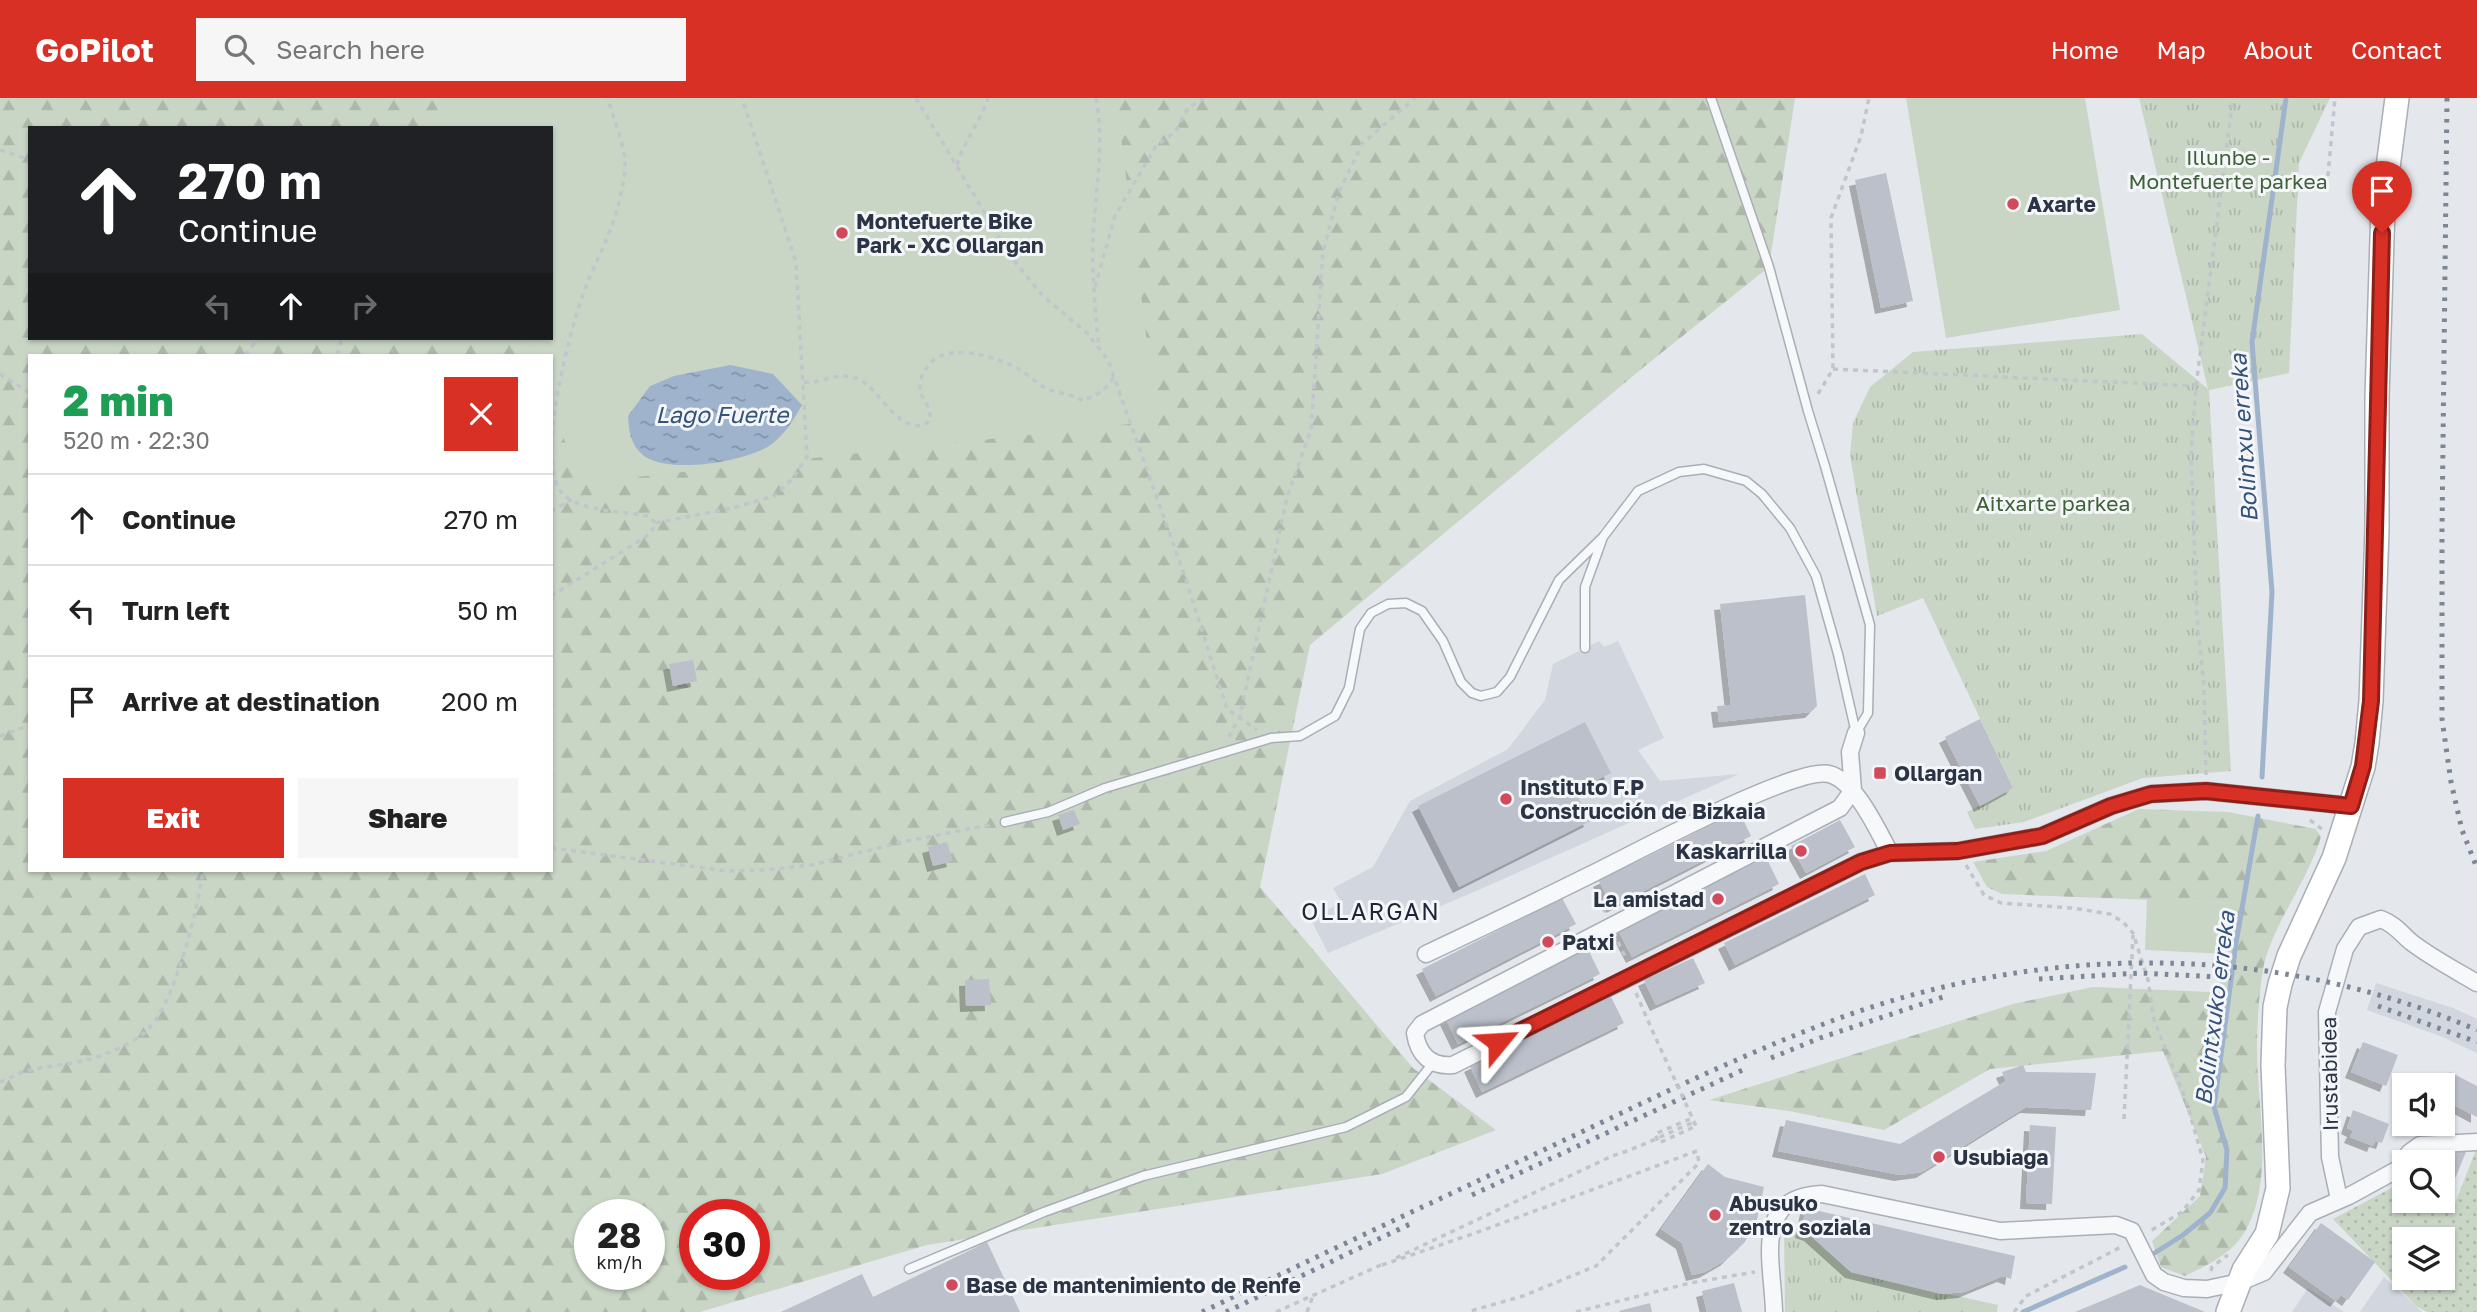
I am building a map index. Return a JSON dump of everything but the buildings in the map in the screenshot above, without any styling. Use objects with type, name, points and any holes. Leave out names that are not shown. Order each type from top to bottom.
[{"type":"street","points":[[2207,1289],[2226,1312],[2254,1251],[2267,1234],[2277,1188],[2273,1065],[2275,1007],[2289,956],[2333,858],[2363,766],[2371,701],[2382,220],[2397,98]]},
{"type":"street","points":[[1856,733],[1850,752],[1853,790],[1840,808],[1422,1024],[1415,1033],[1422,1054],[1441,1066],[1453,1065],[1861,862],[1890,853],[1958,851],[2042,836],[2111,806],[2151,794],[2206,791],[2351,806]]},
{"type":"street","points":[[1426,954],[1751,796],[1812,774],[1831,774],[1853,790],[1890,853]]},
{"type":"street","name":"Irustabidea","points":[[2339,1199],[2330,1157],[2327,1012],[2344,949],[2359,927],[2381,919],[2392,923],[2410,941],[2477,983]]},
{"type":"street","points":[[2413,1150],[2420,1145],[2477,1142]]},
{"type":"street","points":[[1774,1312],[1771,1239],[1774,1222],[1785,1204],[1800,1196],[1822,1194],[2000,1231],[2108,1224],[2126,1227],[2137,1239],[2154,1275],[2164,1282],[2184,1288],[2207,1289],[2240,1282],[2264,1272],[2310,1213],[2392,1172]]},
{"type":"lane","points":[[1711,98],[1769,267],[1870,625],[1868,713],[1856,733]]},
{"type":"lane","points":[[1005,822],[1048,812],[1105,788],[1271,738],[1300,736],[1335,716],[1349,688],[1360,629],[1371,613],[1388,604],[1406,603],[1422,611],[1443,641],[1461,682],[1472,693],[1481,696],[1497,692],[1510,677],[1559,580],[1603,537],[1638,491],[1679,472],[1704,469],[1746,481],[1762,494],[1790,528],[1816,576],[1856,733]]},
{"type":"lane","points":[[1585,648],[1585,587],[1603,537]]},
{"type":"lane","points":[[909,1269],[1044,1212],[1143,1176],[1346,1127],[1406,1097],[1433,1063]]},
{"type":"path","points":[[553,431],[565,353],[586,286],[608,241],[620,198],[625,161],[608,98]]},
{"type":"path","points":[[553,595],[650,534],[656,523],[775,496],[793,478],[807,457],[796,262],[742,98]]},
{"type":"path","points":[[916,98],[1011,257],[1043,296],[1087,333],[1108,360],[1186,580],[1227,709],[1240,716],[1287,497],[1311,430],[1323,252],[1339,192],[1362,144],[1415,98]]},
{"type":"path","points":[[957,165],[961,150],[976,128],[988,98]]},
{"type":"path","points":[[1097,98],[1100,154],[1093,240],[1099,349]]},
{"type":"path","points":[[1094,291],[1115,216],[1156,146],[1176,131],[1188,108],[1203,98]]},
{"type":"path","points":[[1808,411],[1833,369],[1831,218],[1861,136],[1869,98]]},
{"type":"path","points":[[2206,791],[2204,686],[2197,617],[2192,454],[2196,386],[2233,98]]},
{"type":"path","points":[[2327,186],[2335,98]]},
{"type":"path","points":[[0,150],[24,158],[28,163]]},
{"type":"path","points":[[246,354],[257,340]]},
{"type":"path","points":[[804,382],[844,376],[858,379],[894,414],[904,421],[920,425],[930,421],[931,415],[919,392],[923,374],[931,360],[944,354],[969,352],[989,357],[1012,365],[1051,391],[1067,393],[1083,401],[1103,391],[1114,377]]},
{"type":"path","points":[[1833,369],[2196,386]]},
{"type":"path","points":[[0,374],[28,392]]},
{"type":"path","points":[[553,473],[561,492],[578,505],[648,516],[656,523]]},
{"type":"path","points":[[553,510],[572,500]]},
{"type":"path","points":[[0,736],[28,726]]},
{"type":"path","points":[[553,848],[727,871],[764,870],[812,865],[902,842],[1005,822]]},
{"type":"path","points":[[1958,851],[1984,895],[2001,903],[2072,908],[2110,914],[2123,922],[2133,933],[2148,980],[2154,1020],[2186,1100],[2203,1160],[2199,1190],[2182,1212],[2137,1239],[2026,1296],[2014,1312]]},
{"type":"path","points":[[0,1082],[27,1071],[97,1057],[149,1029],[162,1012],[177,971],[193,920],[203,872]]},
{"type":"path","points":[[2124,1119],[2133,933]]},
{"type":"path","points":[[1276,1312],[1612,1156],[1623,1153],[1647,1142],[1658,1137],[1692,1123],[1690,1119],[1655,1134],[1659,1143],[1696,1126],[1651,1030],[1634,989],[1639,987],[1633,975]]},
{"type":"path","points":[[1382,1265],[1697,1151],[1699,1163],[1596,1266],[1523,1296],[1467,1312]]},
{"type":"path","points":[[1576,1312],[1690,1283],[1773,1269]]},
{"type":"path","points":[[1307,1312],[1313,1296]]},
{"type":"shaded area","points":[[1599,641],[1604,647],[1618,641],[1664,738],[1638,750],[1660,781],[1739,774],[1474,892],[1328,953],[1311,920],[1341,902],[1333,888],[1373,867],[1410,801],[1508,749],[1545,700],[1553,664]]},
{"type":"shaded area","points":[[2376,983],[2453,1008],[2477,1019],[2477,1053],[2440,1036],[2367,1010]]},
{"type":"shaded area","points":[[2384,1277],[2392,1284],[2392,1290],[2398,1290],[2422,1312],[2360,1312]]},
{"type":"shaded area","points":[[2308,1288],[2344,1312],[2292,1312]]},
{"type":"green space","points":[[0,98],[1795,98],[1769,267],[1645,366],[1310,645],[1260,887],[1413,1068],[1496,1130],[1382,1174],[927,1245],[700,1312],[0,1312]]},
{"type":"green space","name":"Montefuerte Bike Park - XC Ollargan","points":[[433,98],[1116,98],[1157,421],[581,483],[553,410],[553,354],[532,354],[527,340],[553,340],[553,126],[444,126]]},
{"type":"green space","name":"Axarte","points":[[1906,98],[2085,98],[2120,310],[1946,338]]},
{"type":"green space","name":"Aitxarte parkea","points":[[2139,98],[2330,98],[2299,163],[2289,373],[2209,390],[2231,771],[2143,778],[2024,822],[1975,829],[1967,812],[2013,788],[1923,598],[1877,616],[1850,455],[1853,423],[1870,387],[1913,352],[2142,334],[2208,389]]},
{"type":"green space","points":[[2139,809],[2228,812],[2316,829],[2321,837],[2308,870],[2274,937],[2263,969],[2257,1039],[2262,1141],[2260,1187],[2255,1208],[2242,1237],[2220,1257],[2185,1276],[2161,1267],[2152,1241],[2200,1196],[2206,1157],[2163,1051],[1990,1069],[1884,1130],[1789,1111],[1709,1100],[2013,1004],[2093,987],[2210,992],[2207,1034],[2227,954],[2229,903],[2002,894],[1987,887],[1973,862],[2046,851]]},
{"type":"green space","points":[[2147,899],[2229,903],[2227,954],[2145,950]]},
{"type":"green space","points":[[2477,1147],[2477,1312],[2427,1312],[2416,1306],[2401,1290],[2455,1290],[2455,1227],[2392,1227],[2392,1281],[2333,1219],[2392,1188],[2392,1213],[2455,1213],[2455,1203]]},
{"type":"green space","points":[[1784,1227],[1810,1235],[1851,1272],[1998,1305],[1997,1312],[1785,1312]]},
{"type":"water","name":"Lago Fuerte","points":[[730,365],[773,374],[802,405],[778,439],[762,450],[746,456],[708,464],[670,464],[654,461],[639,451],[631,437],[628,416],[650,386],[674,376]]},
{"type":"waterway","name":"Bolintxu erreka","points":[[2262,777],[2272,592],[2252,342],[2286,98]]},
{"type":"waterway","name":"Bolintxuko erreka","points":[[2153,1254],[2210,1213],[2225,1188],[2227,1150],[2214,1107],[2236,943],[2258,816]]},
{"type":"waterway","name":"Bolintxuko erreka","points":[[2023,1312],[2125,1267]]},
{"type":"railway","points":[[2447,98],[2442,719],[2451,782],[2462,830],[2477,868]]},
{"type":"railway","points":[[1202,1312],[1741,1058],[1845,1016],[1923,992],[2002,975],[2082,965],[2162,963],[2243,968],[2322,981],[2400,1001],[2477,1030]]},
{"type":"railway","points":[[2039,979],[2140,973],[2238,978]]},
{"type":"railway","points":[[1771,1058],[1820,1038],[1943,997]]},
{"type":"railway","points":[[2378,1006],[2477,1042]]},
{"type":"railway","points":[[1472,1195],[1745,1069]]},
{"type":"railway","points":[[1226,1312],[1412,1223]]},
{"type":"place","name":"Axarte","points":[[2013,204]]},
{"type":"place","name":"Montefuerte Bike Park - XC Ollargan","points":[[842,233]]},
{"type":"place","name":"Ollargan","points":[[1880,773]]},
{"type":"place","name":"Instituto F.P Construcción de Bizkaia","points":[[1506,799]]},
{"type":"place","name":"Kaskarrilla","points":[[1801,851]]},
{"type":"place","name":"La amistad","points":[[1718,899]]},
{"type":"place","name":"Patxi","points":[[1548,942]]},
{"type":"place","name":"Usubiaga","points":[[1939,1157]]},
{"type":"place","name":"Abusuko zentro soziala","points":[[1715,1215]]},
{"type":"place","name":"Base de mantenimiento de Renfe","points":[[952,1285]]},
{"type":"district","name":"OLLARGAN","points":[[1371,911]]},
{"type":"route","points":[[1498,1042],[1861,862],[1890,853],[1958,851],[2042,836],[2111,806],[2151,794],[2206,791],[2351,806],[2363,766],[2371,701],[2382,233]]},
{"type":"park label","name":"Illunbe - Montefuerte parkea","points":[[2228,169]]}]
